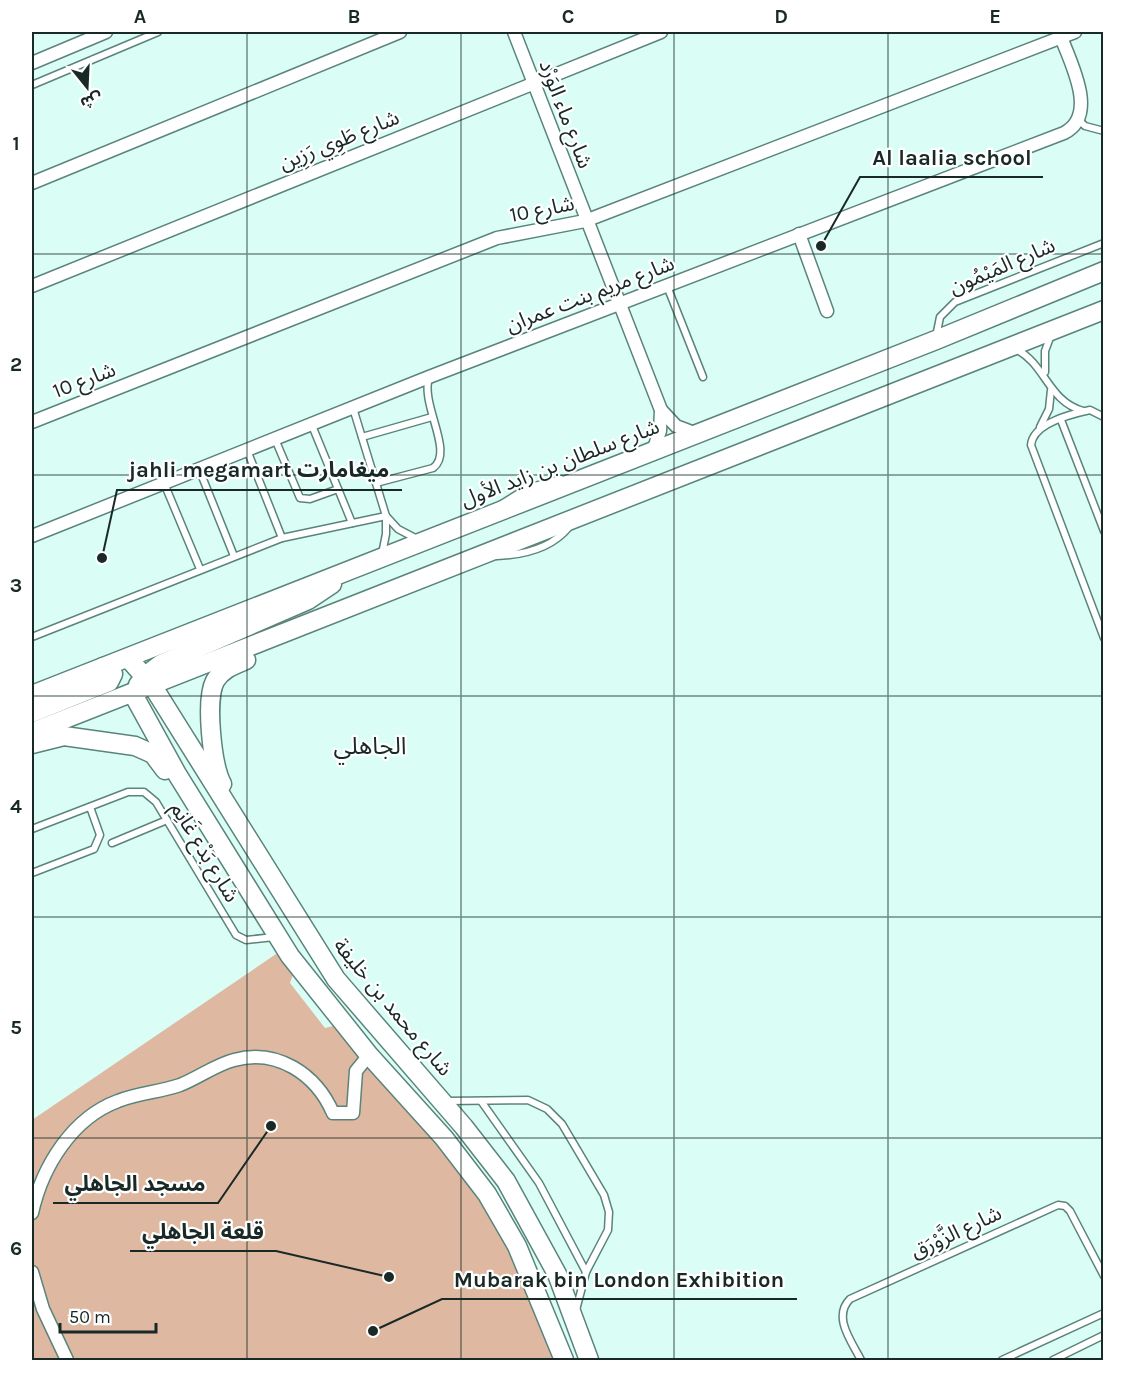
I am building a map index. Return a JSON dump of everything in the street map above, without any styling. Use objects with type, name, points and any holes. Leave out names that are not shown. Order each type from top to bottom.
[{"type":"main road","name":"شارع سلطان بن زايد الأول","points":[[32,695],[936,340],[1104,271]]},
{"type":"main road","points":[[148,680],[298,627],[1104,310]]},
{"type":"main road","points":[[32,732],[133,694],[168,661],[308,600],[328,588],[344,571]]},
{"type":"main road","points":[[254,850],[240,815],[216,771],[213,755],[212,688],[226,668],[267,649],[298,627]]},
{"type":"main road","name":"شارع محمد بن خليفة","points":[[128,658],[148,680],[336,980],[485,1153],[523,1209],[557,1274],[590,1360]]},
{"type":"main road","points":[[32,713],[108,682],[112,679],[111,670],[103,667]]},
{"type":"main road","points":[[133,694],[177,774],[278,937],[315,990],[369,1055],[444,1137],[487,1194],[517,1246],[564,1360]]},
{"type":"main road","points":[[32,744],[64,736],[135,746],[153,754],[201,827],[231,861]]},
{"type":"street","points":[[32,63],[106,32]]},
{"type":"street","points":[[32,183],[400,32]]},
{"type":"street","name":"شارع ماء الوَرْد","points":[[514,32],[585,221],[620,303],[661,410],[676,426],[697,434]]},
{"type":"street","name":"شارع طَوِي رَزِين","points":[[32,286],[661,32]]},
{"type":"street","points":[[1075,32],[1060,34],[1082,97],[1079,120]]},
{"type":"street","name":"شارع 10","points":[[32,422],[497,238],[585,221],[1060,34]]},
{"type":"street","name":"شارع مريم بنت عمران","points":[[32,536],[311,423],[1064,133],[1079,120]]},
{"type":"street","points":[[799,234],[826,311]]},
{"type":"street","name":"شارع ماء الوَرْد","points":[[653,451],[660,431],[661,410]]},
{"type":"street","points":[[32,1213],[42,1180],[60,1148],[80,1126],[112,1103],[181,1084],[233,1060],[258,1057],[282,1062],[303,1072],[318,1086],[333,1113],[353,1113],[356,1071],[369,1055]]},
{"type":"street","points":[[32,1272],[43,1309],[67,1360]]},
{"type":"lane","points":[[32,85],[158,32]]},
{"type":"lane","points":[[1079,120],[1085,126],[1104,131]]},
{"type":"lane","name":"شارع المَيْمُون","points":[[936,340],[940,317],[955,302],[1104,243]]},
{"type":"lane","points":[[667,285],[702,377]]},
{"type":"lane","points":[[1045,375],[1045,351],[1055,329]]},
{"type":"lane","points":[[1011,346],[1031,358],[1045,375],[1051,389],[1065,404],[1083,411],[1096,411],[1104,417]]},
{"type":"lane","points":[[376,483],[433,468],[440,462],[442,451],[426,396],[429,377]]},
{"type":"lane","points":[[1051,389],[1049,409],[1033,435],[1032,450],[1104,638]]},
{"type":"lane","points":[[353,407],[386,516],[385,542],[381,557]]},
{"type":"lane","points":[[1040,427],[1083,411]]},
{"type":"lane","points":[[362,438],[432,417]]},
{"type":"lane","points":[[1061,420],[1104,531]]},
{"type":"lane","points":[[311,423],[352,523]]},
{"type":"lane","points":[[275,438],[300,498],[310,499],[338,489]]},
{"type":"lane","points":[[247,449],[282,538]]},
{"type":"lane","points":[[199,469],[234,556]]},
{"type":"lane","points":[[164,483],[201,569]]},
{"type":"lane","points":[[32,637],[282,538],[386,516]]},
{"type":"lane","points":[[386,516],[406,534],[423,541]]},
{"type":"lane","name":"شارع بَدْع غَانِم","points":[[32,829],[128,792],[138,791],[152,798],[167,820],[236,935],[246,940],[278,937]]},
{"type":"lane","points":[[32,873],[94,849],[100,835],[90,807]]},
{"type":"lane","points":[[112,843],[167,820]]},
{"type":"lane","points":[[442,1101],[528,1100],[547,1109],[562,1124],[604,1196],[609,1212],[605,1238],[586,1272],[575,1320]]},
{"type":"lane","points":[[481,1101],[539,1183],[586,1272]]},
{"type":"lane","name":"شارع الزَّوْرَق","points":[[861,1360],[842,1320],[843,1311],[850,1299],[1058,1205],[1065,1206],[1070,1211],[1104,1276]]},
{"type":"lane","points":[[1002,1360],[1104,1313]]},
{"type":"lane","points":[[1053,1360],[1104,1335]]},
{"type":"shaded area","points":[[279,952],[294,972],[290,983],[325,1028],[333,1026],[432,1134],[477,1192],[514,1254],[555,1360],[33,1360],[32,1120]]},
{"type":"place","name":"Al laalia school","points":[[821,246]]},
{"type":"place","name":"jahli megamart ميغامارت","points":[[102,558]]},
{"type":"place","name":"مسجد الجاهلي","points":[[271,1126]]},
{"type":"place","name":"قلعة الجاهلي","points":[[389,1277]]},
{"type":"place","name":"Mubarak bin London Exhibition","points":[[373,1331]]},
{"type":"district","name":"الجاهلي","points":[[370,746]]}]
